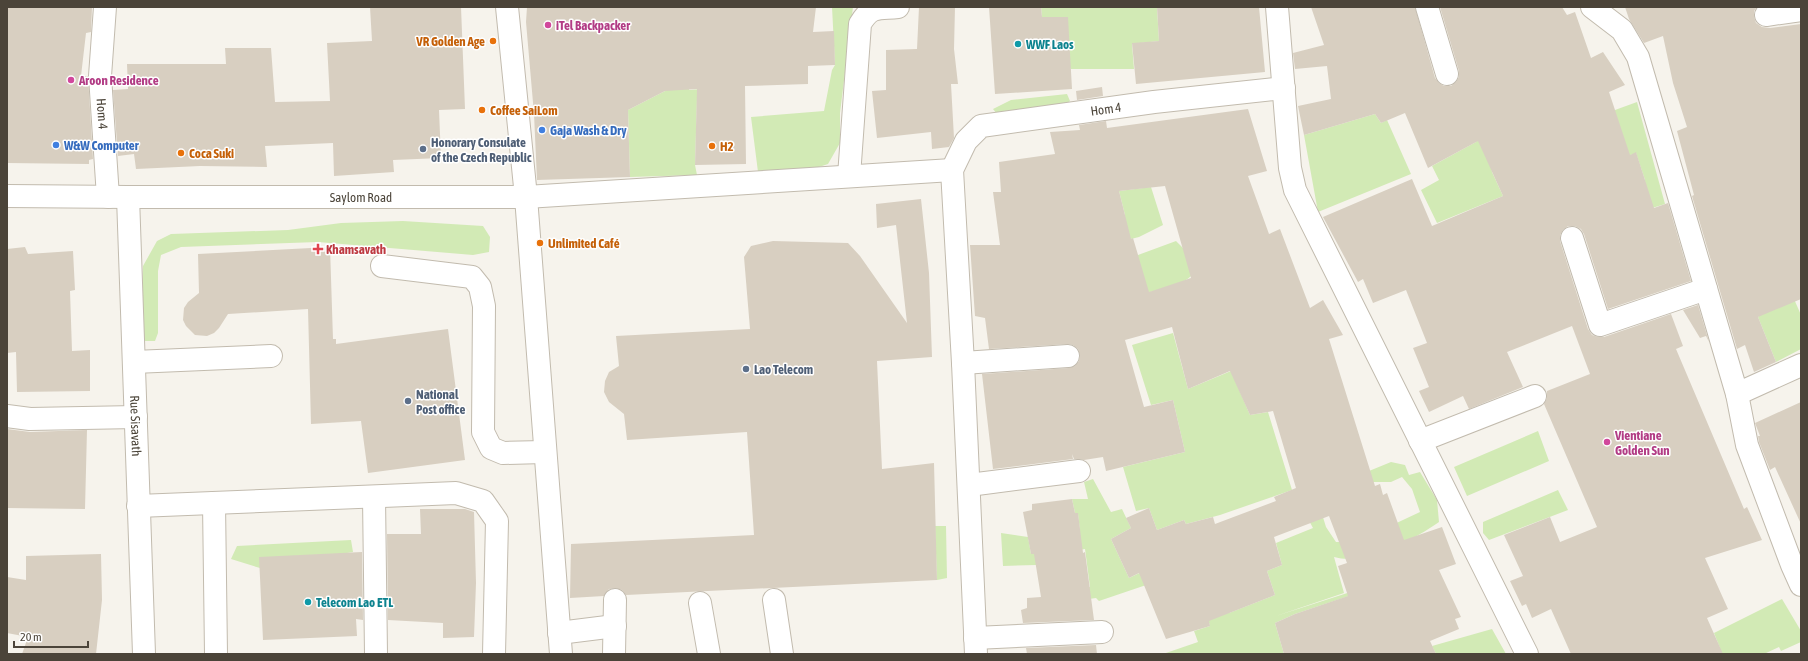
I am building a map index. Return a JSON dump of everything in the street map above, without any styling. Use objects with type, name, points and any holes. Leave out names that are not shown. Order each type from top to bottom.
[{"type":"street","name":"Hom 4","points":[[105,7],[100,76],[118,197]]},
{"type":"street","points":[[507,7],[526,197],[544,452],[560,643],[615,626]]},
{"type":"street","points":[[849,176],[860,24],[865,16],[872,10],[898,7]]},
{"type":"street","points":[[1277,7],[1290,168],[1295,190],[1527,654]]},
{"type":"street","points":[[1427,7],[1447,74]]},
{"type":"street","points":[[1592,7],[1622,30],[1638,57],[1737,394],[1747,445],[1801,585]]},
{"type":"street","points":[[1766,15],[1801,10]]},
{"type":"street","name":"Hom 4","points":[[952,170],[966,141],[981,126],[1154,102],[1284,88]]},
{"type":"street","name":"Saylom Road","points":[[7,196],[526,197],[952,170]]},
{"type":"street","points":[[952,170],[964,363],[975,646],[1102,632]]},
{"type":"street","name":"Rue Sisavath","points":[[118,197],[134,362],[144,654]]},
{"type":"street","points":[[1572,238],[1600,325],[1706,289]]},
{"type":"street","points":[[382,266],[472,277],[480,287],[484,306],[483,432],[491,448],[503,453],[544,452]]},
{"type":"street","points":[[134,362],[271,356]]},
{"type":"street","points":[[964,363],[1068,356]]},
{"type":"street","points":[[1737,394],[1801,365]]},
{"type":"street","points":[[1420,441],[1535,396]]},
{"type":"street","points":[[7,416],[30,419],[136,417]]},
{"type":"street","points":[[969,485],[1080,471]]},
{"type":"street","points":[[138,506],[456,493],[483,501],[497,521],[494,654]]},
{"type":"street","points":[[374,496],[376,654]]},
{"type":"street","points":[[214,503],[216,654]]},
{"type":"street","points":[[614,654],[615,600]]},
{"type":"street","points":[[774,600],[782,654]]},
{"type":"street","points":[[700,603],[709,654]]},
{"type":"green space","points":[[832,7],[853,7],[840,113],[840,143],[828,164],[813,169],[758,172],[751,117],[824,111],[832,70],[835,65]]},
{"type":"green space","points":[[1041,7],[1157,7],[1159,41],[1132,44],[1134,69],[1071,69],[1042,17]]},
{"type":"green space","points":[[690,58],[689,90],[713,88],[697,99],[695,165],[697,175],[630,177],[628,110],[667,90]]},
{"type":"green space","points":[[1067,94],[1070,101],[1058,110],[997,114],[993,109],[1011,100]]},
{"type":"green space","points":[[1637,102],[1665,204],[1646,210],[1645,180],[1636,153],[1578,174],[1615,110]]},
{"type":"green space","points":[[1375,114],[1381,123],[1387,120],[1411,174],[1318,212],[1304,135]]},
{"type":"green space","points":[[1484,126],[1492,172],[1503,196],[1437,223],[1421,190],[1439,180],[1432,166],[1476,142]]},
{"type":"green space","points":[[1151,187],[1163,225],[1139,237],[1119,242],[1112,217],[1125,215],[1119,191]]},
{"type":"green space","points":[[403,221],[483,226],[490,237],[489,252],[473,255],[318,242],[181,247],[161,255],[158,271],[158,333],[155,341],[141,341],[143,266],[157,241],[171,234],[288,230],[341,223]]},
{"type":"green space","points":[[1176,241],[1183,248],[1193,274],[1188,279],[1174,286],[1132,296],[1138,255]]},
{"type":"green space","points":[[1787,283],[1801,315],[1801,349],[1776,362],[1758,317]]},
{"type":"green space","points":[[1173,333],[1188,389],[1231,371],[1250,415],[1268,412],[1292,490],[1220,515],[1186,524],[1184,520],[1157,530],[1149,508],[1136,511],[1123,467],[1185,452],[1173,400],[1151,405],[1132,345]]},
{"type":"green space","points":[[1538,431],[1549,461],[1467,496],[1454,467]]},
{"type":"green space","points":[[1391,462],[1405,465],[1409,475],[1420,472],[1437,500],[1439,522],[1403,543],[1374,555],[1347,559],[1334,557],[1344,593],[1276,616],[1369,586],[1370,589],[1295,614],[1275,623],[1284,654],[1163,654],[1198,642],[1194,631],[1210,626],[1206,612],[1220,589],[1229,613],[1275,595],[1267,571],[1282,565],[1276,543],[1313,528],[1306,515],[1316,495],[1326,527],[1336,542],[1356,542],[1420,512],[1412,489],[1402,477],[1391,482],[1373,482],[1369,471]]},
{"type":"green space","points":[[1093,479],[1111,512],[1122,509],[1131,528],[1111,539],[1129,578],[1150,568],[1155,582],[1099,601],[1096,598],[1082,600],[1080,588],[1090,587],[1085,549],[1079,550],[1080,531],[1078,514],[1075,513],[1072,499],[1088,499],[1084,482]]},
{"type":"green space","points":[[1558,490],[1568,510],[1489,540],[1483,533],[1483,522]]},
{"type":"green space","points":[[935,526],[946,526],[947,578],[937,580]]},
{"type":"green space","points":[[1001,533],[1028,537],[1031,554],[1037,554],[1036,565],[1003,566]]},
{"type":"green space","points":[[351,540],[353,552],[260,568],[231,559],[237,546]]},
{"type":"green space","points":[[1782,599],[1801,631],[1801,642],[1781,651],[1779,647],[1764,654],[1718,654],[1716,651],[1720,648],[1714,633]]},
{"type":"green space","points":[[1492,629],[1506,654],[1436,654],[1432,646]]},
{"type":"building","points":[[7,7],[92,7],[91,32],[86,33],[81,76],[88,76],[93,159],[89,160],[89,164],[7,163]]},
{"type":"building","points":[[370,7],[461,7],[465,109],[439,110],[441,158],[393,160],[394,172],[334,176],[333,143],[265,146],[267,167],[200,166],[136,169],[134,154],[118,156],[113,90],[128,89],[127,64],[226,64],[225,48],[271,48],[275,102],[330,101],[327,43],[372,41]]},
{"type":"building","points":[[527,7],[816,7],[813,32],[834,31],[835,65],[808,66],[808,84],[745,86],[746,164],[695,165],[697,89],[665,91],[628,110],[630,177],[537,180],[534,114],[526,22]]},
{"type":"building","points":[[919,7],[955,7],[954,49],[958,84],[951,84],[954,138],[949,147],[932,149],[931,132],[877,138],[872,91],[886,90],[886,50],[917,49]]},
{"type":"building","points":[[989,7],[1041,7],[1042,17],[1068,17],[1072,89],[995,94]]},
{"type":"building","points":[[1157,7],[1259,7],[1265,72],[1136,84],[1132,43],[1159,41]]},
{"type":"building","points":[[1311,7],[1415,7],[1435,78],[1444,86],[1451,86],[1459,77],[1459,71],[1440,7],[1562,7],[1567,15],[1575,12],[1591,58],[1603,52],[1625,85],[1609,92],[1630,155],[1636,152],[1654,208],[1668,203],[1691,281],[1608,309],[1584,234],[1581,229],[1575,226],[1568,226],[1560,235],[1560,241],[1588,329],[1592,335],[1604,337],[1671,314],[1683,346],[1676,349],[1744,509],[1747,507],[1762,540],[1705,558],[1728,609],[1707,618],[1723,654],[1571,654],[1551,609],[1532,618],[1526,604],[1522,606],[1510,581],[1523,576],[1504,535],[1550,517],[1560,542],[1597,527],[1544,404],[1547,398],[1547,391],[1590,374],[1572,326],[1507,352],[1523,387],[1469,409],[1463,396],[1429,412],[1419,391],[1429,387],[1413,348],[1427,343],[1406,290],[1373,303],[1363,279],[1358,282],[1323,217],[1412,179],[1432,226],[1503,196],[1478,141],[1428,168],[1405,113],[1381,123],[1375,114],[1304,135],[1298,106],[1331,99],[1327,66],[1295,69],[1293,53],[1324,45]]},
{"type":"building","points":[[1625,7],[1757,7],[1754,11],[1754,17],[1756,23],[1762,27],[1770,28],[1801,24],[1801,299],[1758,317],[1776,362],[1754,372],[1745,345],[1737,349],[1692,196],[1694,195],[1677,131],[1687,127],[1673,83],[1663,36],[1644,43],[1629,19]]},
{"type":"building","points":[[1102,87],[1103,96],[1077,100],[1076,91]]},
{"type":"building","points":[[1248,109],[1267,171],[1248,176],[1269,234],[1280,229],[1310,308],[1323,300],[1343,335],[1329,339],[1375,486],[1380,484],[1383,495],[1387,493],[1404,540],[1442,527],[1456,564],[1439,570],[1461,617],[1455,619],[1459,629],[1430,641],[1436,654],[1284,654],[1275,623],[1295,614],[1348,596],[1338,566],[1347,563],[1329,516],[1274,537],[1282,565],[1267,571],[1275,595],[1209,621],[1210,626],[1166,639],[1139,573],[1129,578],[1111,539],[1131,528],[1126,518],[1149,508],[1157,530],[1184,520],[1186,524],[1213,517],[1215,524],[1276,501],[1274,497],[1296,488],[1273,411],[1250,415],[1230,371],[1188,389],[1172,327],[1125,340],[1144,407],[1173,400],[1185,452],[1106,471],[1103,457],[1084,460],[1074,459],[1072,454],[1073,459],[993,469],[982,374],[1069,368],[1075,366],[1079,361],[1080,356],[1078,349],[1073,345],[1068,344],[989,349],[985,318],[975,316],[970,245],[1000,245],[993,192],[1001,192],[999,162],[1055,154],[1050,132],[1080,130],[1079,125],[1106,121],[1107,128]],"holes":[[[1165,186],[1191,278],[1149,292],[1133,238],[1131,239],[1119,191]]]},
{"type":"building","points":[[921,199],[929,273],[932,357],[877,361],[882,469],[934,463],[937,580],[626,595],[622,590],[615,588],[609,589],[604,596],[570,598],[571,544],[754,535],[747,432],[627,440],[624,414],[609,402],[604,392],[605,381],[609,372],[619,366],[616,336],[750,329],[744,257],[751,246],[773,241],[848,243],[860,256],[907,323],[896,225],[877,228],[876,204]]},
{"type":"building","points":[[25,247],[28,254],[73,251],[75,290],[70,291],[72,351],[90,350],[90,391],[17,392],[16,352],[7,353],[7,249]]},
{"type":"building","points":[[330,247],[333,339],[336,339],[336,344],[448,329],[465,460],[368,473],[361,421],[311,424],[308,309],[228,314],[219,328],[214,333],[207,336],[195,335],[186,326],[183,320],[184,308],[188,302],[199,293],[198,254]]},
{"type":"building","points":[[1698,305],[1709,342],[1706,336],[1700,338],[1683,310]]},
{"type":"building","points":[[1801,402],[1801,524],[1775,467],[1770,470],[1759,442],[1758,436],[1760,436],[1755,423]]},
{"type":"building","points":[[7,429],[30,432],[87,430],[85,509],[7,508]]},
{"type":"building","points":[[1072,499],[1075,513],[1078,513],[1094,620],[1023,623],[1021,610],[1027,608],[1027,598],[1041,597],[1034,554],[1031,554],[1023,512],[1032,510],[1032,504]]},
{"type":"building","points":[[420,509],[465,509],[474,512],[476,583],[474,637],[443,638],[443,623],[388,620],[387,534],[421,534]]},
{"type":"building","name":"Telecom Lao ETL","points":[[362,552],[363,620],[356,619],[357,636],[263,640],[259,557]]},
{"type":"building","points":[[101,554],[102,600],[96,654],[22,654],[28,637],[7,633],[7,577],[26,580],[26,556]]},
{"type":"building","points":[[1096,645],[1097,654],[1027,654],[1026,648]]},
{"type":"place","name":"iTel Backpacker","points":[[548,25]]},
{"type":"place","name":"VR Golden Age","points":[[493,41]]},
{"type":"place","name":"WWF Laos","points":[[1018,44]]},
{"type":"place","name":"Aroon Residence","points":[[71,80]]},
{"type":"place","name":"Coffee SaiLom","points":[[482,110]]},
{"type":"place","name":"Gaja Wash & Dry","points":[[542,130]]},
{"type":"place","name":"W&W Computer","points":[[56,145]]},
{"type":"place","name":"H2","points":[[712,146]]},
{"type":"place","name":"Honorary Consulate of the Czech Republic","points":[[423,149]]},
{"type":"place","name":"Coca Suki","points":[[181,153]]},
{"type":"place","name":"Unlimited Café","points":[[540,243]]},
{"type":"place","name":"Khamsavath","points":[[318,249]]},
{"type":"place","name":"Lao Telecom","points":[[746,369]]},
{"type":"place","name":"National Post office","points":[[408,401]]},
{"type":"place","name":"Vientiane Golden Sun","points":[[1607,442]]},
{"type":"place","name":"Telecom Lao ETL","points":[[308,602]]}]
